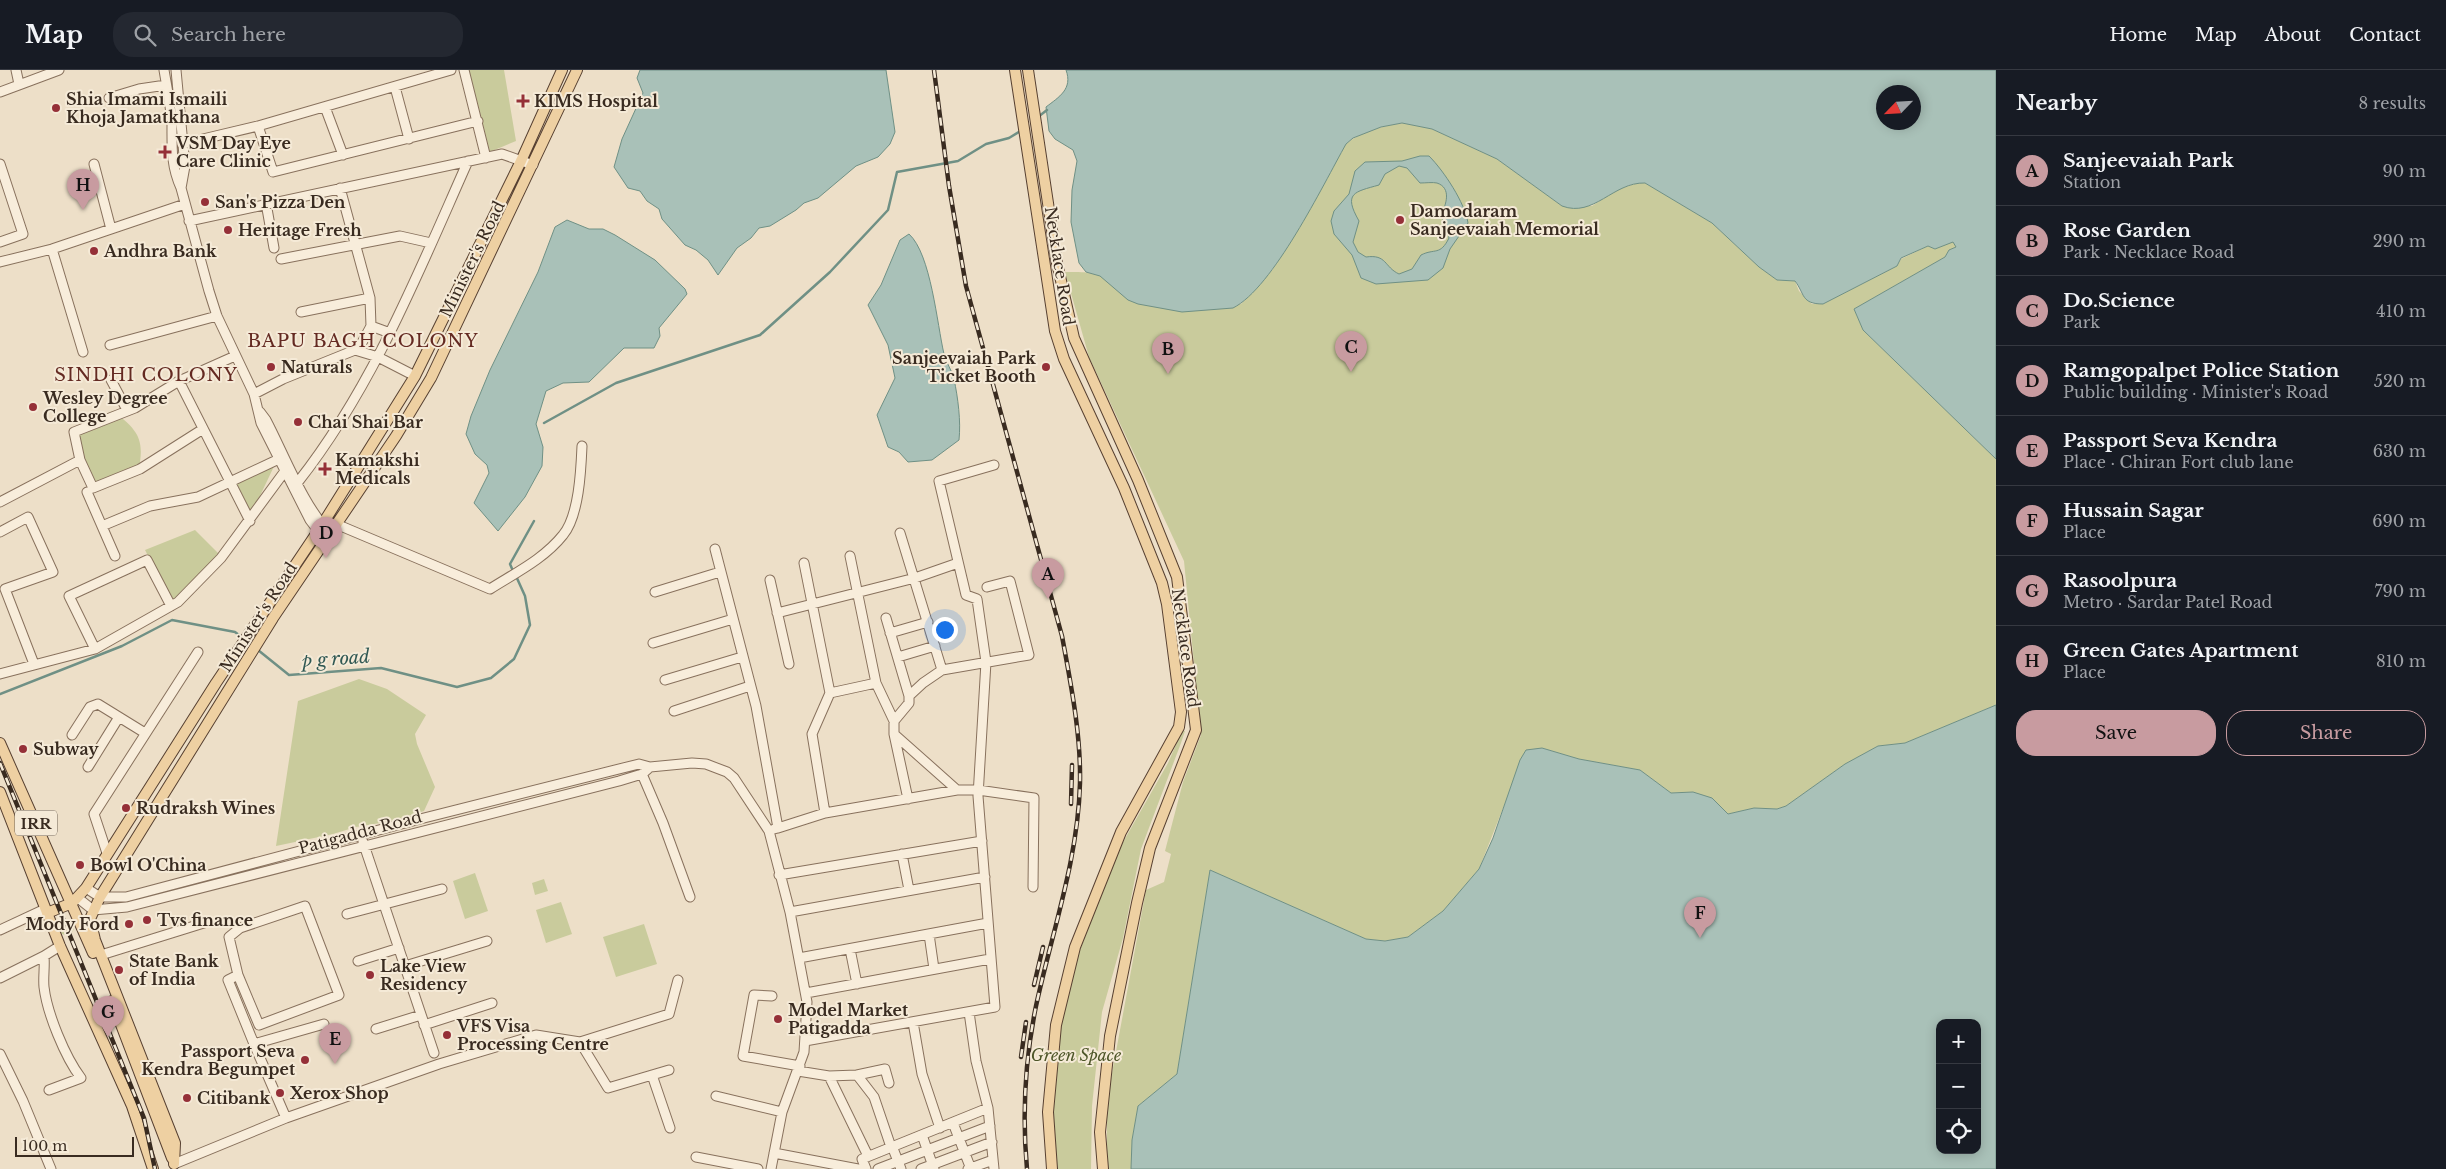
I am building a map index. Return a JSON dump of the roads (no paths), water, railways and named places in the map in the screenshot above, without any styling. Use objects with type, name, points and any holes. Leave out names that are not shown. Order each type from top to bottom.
[{"type":"main road","name":"Minister's Road","points":[[75,900],[86,888],[216,683],[319,529],[415,376],[521,160],[562,70]]},
{"type":"main road","name":"Minister's Road","points":[[174,1166],[175,1143],[90,926],[93,910],[273,618],[396,436],[431,378],[577,70]]},
{"type":"main road","name":"Necklace Road","points":[[1014,70],[1058,341],[1064,359],[1124,488],[1162,583],[1181,712],[1179,727],[1121,832],[1075,947],[1056,1024],[1048,1112],[1052,1169]]},
{"type":"main road","name":"Necklace Road","points":[[1028,70],[1057,263],[1074,338],[1138,480],[1177,577],[1196,730],[1150,848],[1137,903],[1110,1036],[1100,1132],[1103,1169]]},
{"type":"main road","points":[[1058,341],[1074,338]]},
{"type":"main road","points":[[1162,583],[1177,577]]},
{"type":"main road","points":[[1179,727],[1196,730]]},
{"type":"main road","name":"IRR","points":[[0,743],[75,900],[174,1166]]},
{"type":"main road","name":"IRR","points":[[0,792],[60,946],[132,1106],[153,1169]]},
{"type":"main road","points":[[46,911],[75,900]]},
{"type":"street","points":[[16,70],[19,84]]},
{"type":"street","points":[[0,92],[59,70]]},
{"type":"street","points":[[164,70],[172,125],[170,145],[174,167],[182,188],[189,221],[218,316],[254,394],[261,424],[285,471],[319,529],[328,537]]},
{"type":"street","points":[[176,70],[185,175],[182,188]]},
{"type":"street","points":[[182,144],[258,126],[395,88],[451,70]]},
{"type":"street","points":[[464,70],[486,158]]},
{"type":"street","points":[[109,98],[140,88],[166,85]]},
{"type":"street","points":[[395,88],[409,139]]},
{"type":"street","points":[[325,107],[342,155]]},
{"type":"street","points":[[258,126],[273,172],[478,122]]},
{"type":"street","points":[[189,221],[502,154],[533,165]]},
{"type":"street","points":[[298,482],[314,462],[378,357],[468,161]]},
{"type":"street","points":[[0,164],[23,234],[0,242]]},
{"type":"street","points":[[94,164],[111,229]]},
{"type":"street","points":[[254,394],[283,380],[358,350],[371,326],[370,298],[340,188]]},
{"type":"street","points":[[266,203],[274,248]]},
{"type":"street","points":[[0,262],[52,249],[185,204]]},
{"type":"street","points":[[281,259],[400,236],[431,243]]},
{"type":"street","points":[[52,249],[83,352]]},
{"type":"street","points":[[301,312],[370,298]]},
{"type":"street","points":[[110,345],[218,316]]},
{"type":"street","points":[[371,326],[390,333]]},
{"type":"street","points":[[358,350],[378,357],[415,376]]},
{"type":"street","points":[[203,429],[140,470],[93,488],[80,460],[74,432],[127,410],[180,381],[235,356]]},
{"type":"street","points":[[111,380],[127,410]]},
{"type":"street","points":[[180,381],[229,483],[250,521]]},
{"type":"street","points":[[258,410],[266,420],[298,482],[319,529]]},
{"type":"street","points":[[336,524],[490,590],[541,558],[565,534],[580,489],[582,446]]},
{"type":"street","points":[[102,526],[150,506],[198,497],[279,459]]},
{"type":"street","points":[[0,502],[80,460]]},
{"type":"street","points":[[805,1041],[995,1007],[978,790],[986,662],[977,599],[966,594],[939,481],[994,465]]},
{"type":"street","points":[[0,674],[95,649],[171,606],[221,558],[285,471]]},
{"type":"street","points":[[87,492],[115,556]]},
{"type":"street","points":[[0,532],[28,517],[53,572],[6,589],[34,664]]},
{"type":"street","points":[[900,533],[942,670]]},
{"type":"street","points":[[715,549],[750,686],[774,829],[779,875],[790,912],[806,993],[805,1041],[799,1069],[782,1112],[771,1169]]},
{"type":"street","points":[[850,556],[876,683],[894,721],[894,734],[908,799]]},
{"type":"street","points":[[95,649],[69,596],[147,560],[171,606]]},
{"type":"street","points":[[777,613],[915,578],[958,563]]},
{"type":"street","points":[[804,564],[830,693],[812,734],[825,813]]},
{"type":"street","points":[[655,592],[720,572]]},
{"type":"street","points":[[770,580],[789,664]]},
{"type":"street","points":[[909,696],[923,683],[942,670],[1029,654],[1010,581],[987,587]]},
{"type":"street","points":[[886,618],[909,696],[909,703],[894,721]]},
{"type":"street","points":[[653,643],[733,619]]},
{"type":"street","points":[[890,633],[928,622]]},
{"type":"street","points":[[898,657],[935,646]]},
{"type":"street","points":[[107,853],[94,814],[198,652]]},
{"type":"street","points":[[665,680],[742,657]]},
{"type":"street","points":[[830,693],[876,683]]},
{"type":"street","points":[[674,711],[750,686]]},
{"type":"street","points":[[72,735],[90,707],[94,704],[98,704],[145,733]]},
{"type":"street","points":[[88,767],[119,717]]},
{"type":"street","points":[[894,734],[956,790]]},
{"type":"street","name":"Patigadda Road","points":[[100,897],[126,902],[361,836],[639,764],[650,767],[692,763],[706,764],[727,772],[734,778],[774,829]]},
{"type":"street","name":"Patigadda Road","points":[[93,910],[364,846],[541,801],[642,774],[650,767]]},
{"type":"street","points":[[642,774],[663,823],[690,897]]},
{"type":"street","points":[[538,790],[541,801]]},
{"type":"street","points":[[774,829],[825,813],[956,790],[978,790],[1034,798],[1033,888]]},
{"type":"street","points":[[361,836],[434,1053]]},
{"type":"street","points":[[779,875],[982,841]]},
{"type":"street","points":[[902,854],[909,890]]},
{"type":"street","points":[[790,912],[984,877]]},
{"type":"street","points":[[86,888],[100,897]]},
{"type":"street","points":[[347,914],[442,889]]},
{"type":"street","points":[[75,900],[93,910]]},
{"type":"street","points":[[305,906],[339,995],[259,1025],[243,985],[238,975],[229,937],[234,931],[305,906]]},
{"type":"street","points":[[0,930],[46,911]]},
{"type":"street","points":[[101,955],[207,922]]},
{"type":"street","points":[[799,958],[988,924]]},
{"type":"street","points":[[929,934],[934,969]]},
{"type":"street","points":[[405,966],[487,941]]},
{"type":"street","points":[[0,978],[60,946]]},
{"type":"street","points":[[358,961],[399,948]]},
{"type":"street","points":[[850,949],[857,984]]},
{"type":"street","points":[[44,956],[43,986],[46,1002],[60,1038],[81,1078],[49,1090]]},
{"type":"street","points":[[806,993],[990,959]]},
{"type":"street","points":[[238,975],[228,980],[254,1044],[271,1078],[286,1118]]},
{"type":"street","points":[[174,1166],[286,1118],[439,1064],[536,1035],[580,1042],[669,1014],[678,980]]},
{"type":"street","points":[[232,988],[243,985]]},
{"type":"street","points":[[772,996],[754,995],[743,1056],[829,1076],[858,1075],[885,1069],[889,1083]]},
{"type":"street","points":[[424,1025],[492,1003]]},
{"type":"street","points":[[953,1123],[970,1169],[993,1165],[988,1108],[976,1061],[969,1012]]},
{"type":"street","points":[[376,1029],[421,1014]]},
{"type":"street","points":[[912,1022],[922,1074],[940,1128]]},
{"type":"street","points":[[254,1044],[324,1024]]},
{"type":"street","points":[[580,1042],[608,1088],[669,1070]]},
{"type":"street","points":[[0,1054],[24,1101],[51,1169]]},
{"type":"street","points":[[652,1075],[670,1128]]},
{"type":"street","points":[[858,1075],[874,1097],[899,1165]]},
{"type":"street","points":[[829,1076],[868,1156]]},
{"type":"street","points":[[716,1096],[782,1112]]},
{"type":"street","points":[[866,1169],[862,1159],[868,1156],[988,1108]]},
{"type":"street","points":[[878,1169],[899,1165],[927,1150],[990,1126]]},
{"type":"street","points":[[922,1135],[933,1167]]},
{"type":"street","points":[[921,1169],[933,1167],[992,1142]]},
{"type":"street","points":[[774,1153],[858,1169]]},
{"type":"street","points":[[696,1157],[758,1169]]},
{"type":"waterway","points":[[1038,117],[1047,110]]},
{"type":"waterway","points":[[544,423],[616,383],[760,335],[830,272],[888,210],[897,172],[958,161],[986,144],[1009,138],[1022,130]]},
{"type":"waterway","name":"p g road","points":[[513,571],[510,564],[534,521]]},
{"type":"waterway","name":"p g road","points":[[258,650],[289,675],[381,668],[457,687],[491,678],[514,659],[530,625],[525,596],[516,576]]},
{"type":"waterway","name":"p g road","points":[[0,694],[122,646],[172,620],[235,632],[244,639]]},
{"type":"railway","points":[[934,70],[949,186],[966,286],[1062,636],[1075,710],[1079,746],[1080,783],[1075,840],[1042,978],[1029,1047],[1025,1108],[1027,1169]]},
{"type":"railway","points":[[0,763],[144,1118],[155,1169]]},
{"type":"railway","points":[[1071,804],[1072,765]]},
{"type":"railway","points":[[1034,985],[1043,947]]},
{"type":"railway","points":[[1021,1057],[1026,1022]]},
{"type":"place","name":"KIMS Hospital","points":[[523,101]]},
{"type":"place","name":"Shia Imami Ismaili Khoja Jamatkhana","points":[[56,108]]},
{"type":"place","name":"VSM Day Eye Care Clinic","points":[[165,152]]},
{"type":"place","name":"San's Pizza Den","points":[[205,202]]},
{"type":"place","name":"Green Gates Apartment","points":[[83,210]]},
{"type":"place","name":"Damodaram Sanjeevaiah Memorial","points":[[1400,220]]},
{"type":"place","name":"Heritage Fresh","points":[[228,230]]},
{"type":"place","name":"Andhra Bank","points":[[94,251]]},
{"type":"place","name":"Naturals","points":[[271,367]]},
{"type":"place","name":"Sanjeevaiah Park Ticket Booth","points":[[1046,367]]},
{"type":"place","name":"Do.Science","points":[[1351,372]]},
{"type":"place","name":"Rose Garden","points":[[1168,374]]},
{"type":"place","name":"Wesley Degree College","points":[[33,407]]},
{"type":"place","name":"Chai Shai Bar","points":[[298,422]]},
{"type":"place","name":"Kamakshi Medicals","points":[[325,469]]},
{"type":"place","name":"Ramgopalpet Police Station","points":[[326,558]]},
{"type":"place","name":"Sanjeevaiah Park","points":[[1048,599]]},
{"type":"place","name":"Subway","points":[[23,749]]},
{"type":"place","name":"Rudraksh Wines","points":[[126,808]]},
{"type":"place","name":"Bowl O'China","points":[[80,865]]},
{"type":"place","name":"Tvs finance","points":[[147,920]]},
{"type":"place","name":"Mody Ford","points":[[129,924]]},
{"type":"place","name":"Hussain Sagar","points":[[1700,938]]},
{"type":"place","name":"State Bank of India","points":[[119,970]]},
{"type":"place","name":"Lake View Residency","points":[[370,975]]},
{"type":"place","name":"Model Market Patigadda","points":[[778,1019]]},
{"type":"place","name":"VFS Visa Processing Centre","points":[[447,1035]]},
{"type":"place","name":"Rasoolpura","points":[[108,1037]]},
{"type":"place","name":"Passport Seva Kendra Begumpet","points":[[305,1060]]},
{"type":"place","name":"Passport Seva Kendra","points":[[335,1064]]},
{"type":"place","name":"Xerox Shop","points":[[280,1093]]},
{"type":"place","name":"Citibank","points":[[187,1098]]},
{"type":"district","name":"BAPU BAGH COLONY","points":[[363,341]]},
{"type":"district","name":"SINDHI COLONY","points":[[146,375]]},
{"type":"park label","name":"Green Space","points":[[1076,1055]]}]
